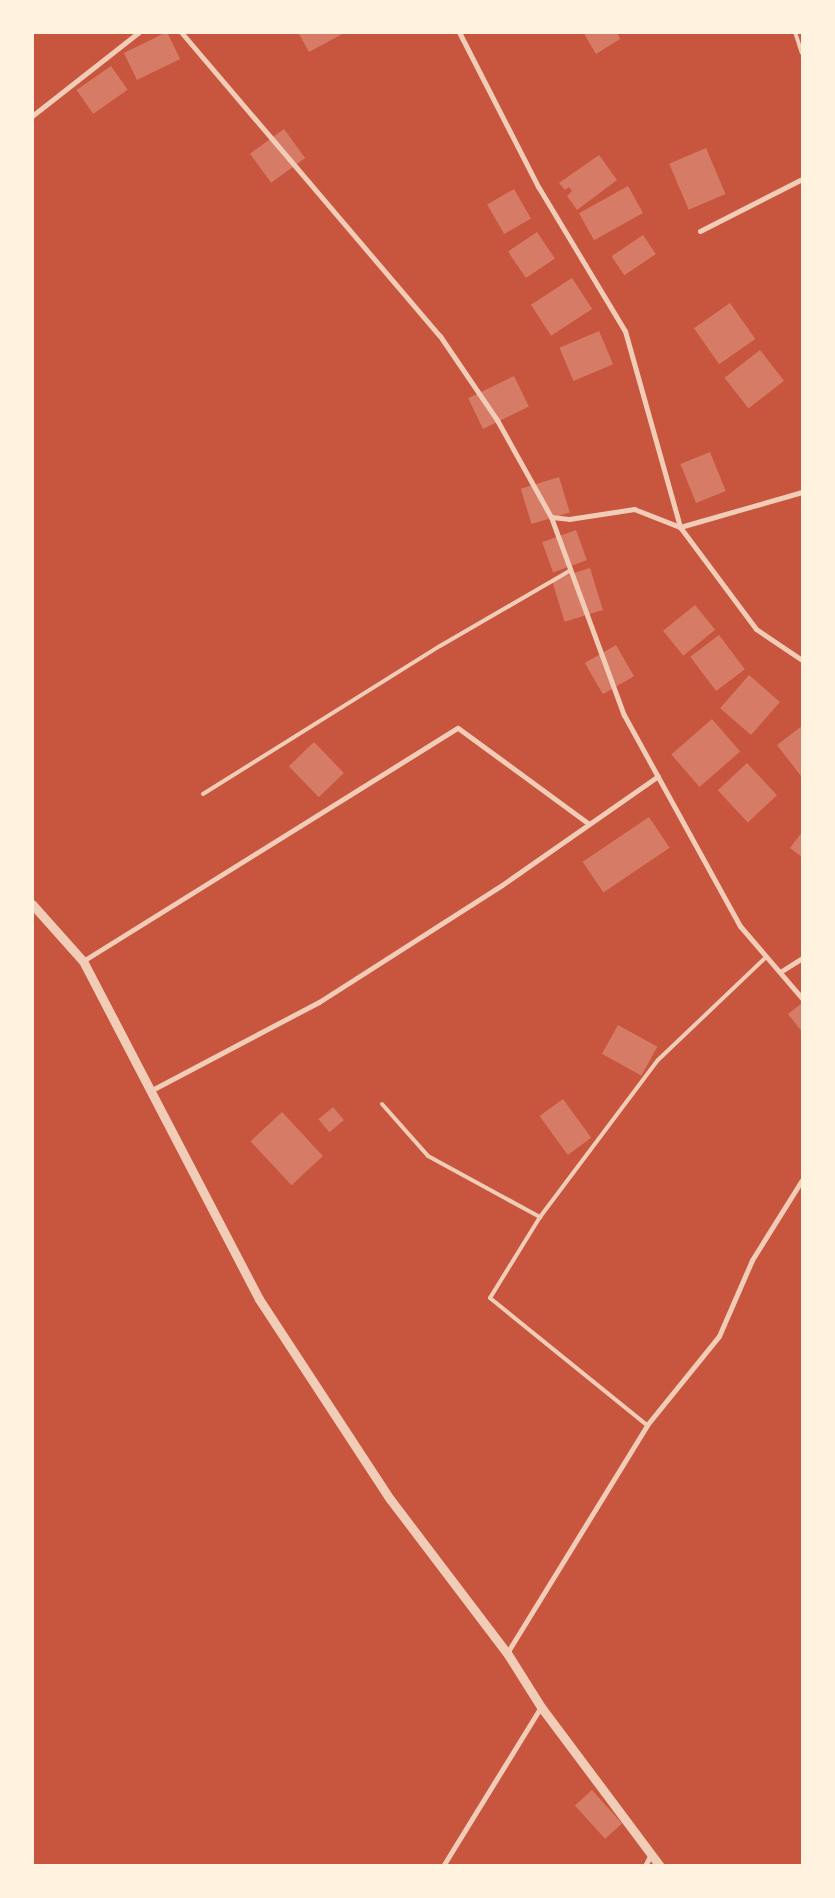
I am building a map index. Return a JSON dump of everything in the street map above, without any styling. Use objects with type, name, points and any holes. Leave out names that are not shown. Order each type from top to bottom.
[{"type":"street","points":[[32,116],[139,32]]},
{"type":"street","points":[[181,32],[440,336],[497,420],[551,517],[624,715],[740,926],[802,998]]},
{"type":"street","points":[[459,32],[539,188],[625,331],[680,527],[756,629],[802,660]]},
{"type":"street","points":[[700,230],[802,179]]},
{"type":"street","points":[[551,517],[569,520],[634,509],[680,527],[802,492]]},
{"type":"street","points":[[83,961],[458,728],[589,824]]},
{"type":"street","points":[[149,1091],[319,1002],[502,885],[658,776]]},
{"type":"street","points":[[32,904],[83,961],[149,1091],[259,1299],[390,1499],[507,1653],[542,1707],[650,1856],[660,1866]]},
{"type":"street","points":[[780,972],[802,958]]},
{"type":"street","points":[[507,1653],[647,1425],[719,1336],[752,1260],[802,1180]]},
{"type":"street","points":[[443,1866],[542,1707]]},
{"type":"street","points":[[645,1866],[650,1856]]},
{"type":"lane","points":[[795,32],[802,53]]},
{"type":"lane","points":[[203,794],[440,646],[571,570]]},
{"type":"lane","points":[[647,1425],[490,1298],[540,1217],[658,1060],[766,957]]},
{"type":"lane","points":[[382,1104],[428,1156],[540,1217]]},
{"type":"building","points":[[167,32],[180,59],[137,80],[124,53]]},
{"type":"building","points":[[298,32],[346,32],[309,52]]},
{"type":"building","points":[[583,32],[617,32],[620,39],[596,54]]},
{"type":"building","points":[[111,66],[128,90],[93,114],[77,90]]},
{"type":"building","points":[[284,129],[305,158],[271,183],[250,154]]},
{"type":"building","points":[[706,148],[726,194],[689,210],[669,164]]},
{"type":"building","points":[[599,155],[617,180],[577,210],[567,196],[572,191],[569,187],[565,190],[559,183]]},
{"type":"building","points":[[628,186],[643,213],[594,240],[579,213]]},
{"type":"building","points":[[514,189],[531,218],[504,234],[487,205]]},
{"type":"building","points":[[537,232],[555,259],[526,278],[508,252]]},
{"type":"building","points":[[643,235],[656,254],[624,275],[611,256]]},
{"type":"building","points":[[572,278],[592,309],[551,336],[531,305]]},
{"type":"building","points":[[730,303],[755,339],[719,364],[694,328]]},
{"type":"building","points":[[599,331],[613,364],[573,381],[559,348]]},
{"type":"building","points":[[760,350],[784,381],[749,408],[725,378]]},
{"type":"building","points":[[514,376],[529,407],[483,429],[468,398]]},
{"type":"building","points":[[710,452],[726,491],[696,503],[680,464]]},
{"type":"building","points":[[559,477],[570,512],[532,524],[521,489]]},
{"type":"building","points":[[576,530],[587,560],[553,572],[542,542]]},
{"type":"building","points":[[590,568],[603,610],[565,622],[552,580]]},
{"type":"building","points":[[695,605],[715,630],[683,656],[663,631]]},
{"type":"building","points":[[719,635],[745,669],[716,691],[690,657]]},
{"type":"building","points":[[616,645],[634,676],[603,694],[585,663]]},
{"type":"building","points":[[749,675],[780,702],[751,735],[720,708]]},
{"type":"building","points":[[712,719],[740,751],[699,787],[671,754]]},
{"type":"building","points":[[802,726],[802,775],[801,776],[777,745]]},
{"type":"building","points":[[314,742],[344,773],[319,797],[289,766]]},
{"type":"building","points":[[747,763],[777,795],[748,822],[718,790]]},
{"type":"building","points":[[649,817],[670,848],[603,892],[583,862]]},
{"type":"building","points":[[802,832],[802,857],[790,848]]},
{"type":"building","points":[[802,1003],[802,1032],[788,1014]]},
{"type":"building","points":[[618,1025],[657,1047],[641,1076],[602,1054]]},
{"type":"building","points":[[563,1099],[591,1138],[568,1155],[540,1116]]},
{"type":"building","points":[[333,1107],[344,1120],[329,1132],[318,1119]]},
{"type":"building","points":[[282,1112],[323,1156],[291,1185],[251,1141]]},
{"type":"building","points":[[592,1790],[622,1823],[605,1839],[575,1805]]}]
